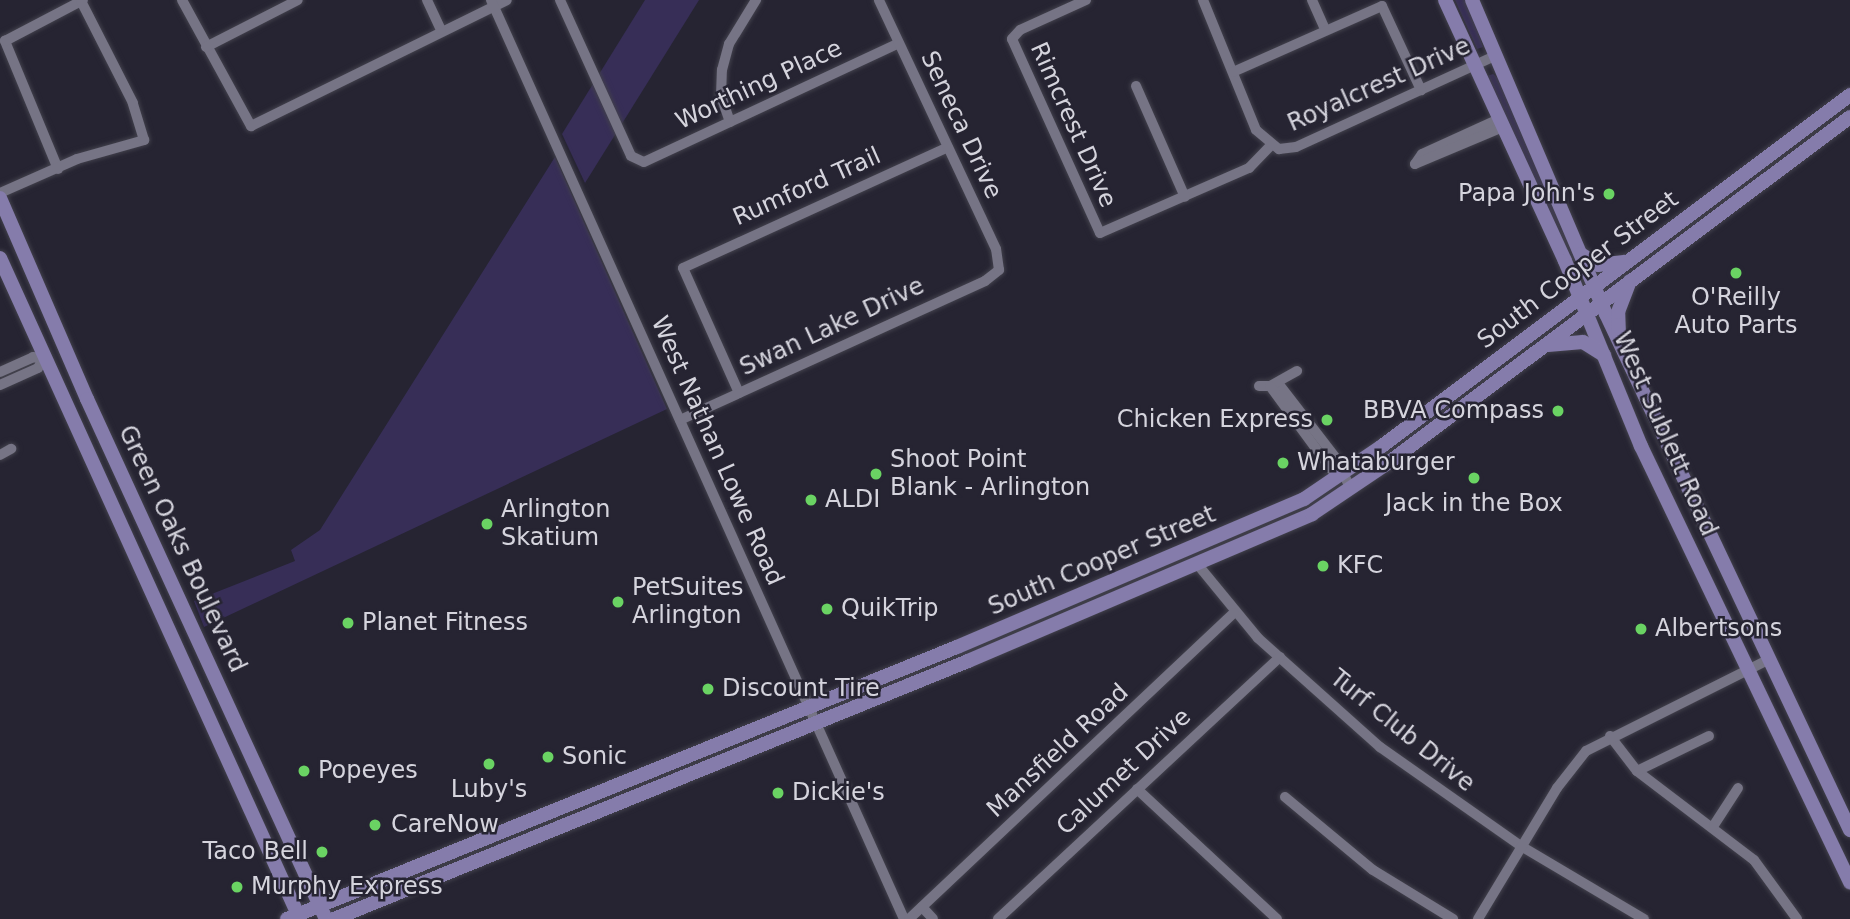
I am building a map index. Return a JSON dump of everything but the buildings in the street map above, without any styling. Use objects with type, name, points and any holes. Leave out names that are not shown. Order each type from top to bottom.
[{"type":"main road","name":"West Sublett Road","points":[[1445,0],[1565,261],[1642,446],[1850,883]]},
{"type":"main road","name":"West Sublett Road","points":[[1472,0],[1601,302],[1850,830]]},
{"type":"main road","name":"South Cooper Street","points":[[295,917],[323,912],[808,706],[1264,518],[1341,474],[1850,95]]},
{"type":"main road","name":"South Cooper Street","points":[[334,919],[1022,638],[1312,514],[1850,117]]},
{"type":"main road","name":"Green Oaks Boulevard","points":[[0,195],[65,349],[323,912]]},
{"type":"main road","points":[[1580,253],[1598,265],[1626,262]]},
{"type":"main road","points":[[0,258],[295,917]]},
{"type":"main road","points":[[1556,314],[1564,300],[1565,261]]},
{"type":"main road","points":[[1619,340],[1618,312],[1630,280]]},
{"type":"main road","points":[[1543,346],[1583,342],[1606,357]]},
{"type":"main road","points":[[43,359],[65,349]]},
{"type":"main road","points":[[1016,622],[1022,638]]},
{"type":"main road","points":[[214,731],[237,720]]},
{"type":"street","points":[[182,0],[244,120],[255,125],[492,3],[508,0]]},
{"type":"street","points":[[206,47],[298,0]]},
{"type":"street","points":[[426,0],[441,30]]},
{"type":"street","name":"Worthing Place","points":[[560,0],[637,161],[644,162],[899,43]]},
{"type":"street","points":[[730,122],[721,96],[722,70],[729,44],[756,0]]},
{"type":"street","name":"Seneca Drive","points":[[879,0],[996,250],[999,270]]},
{"type":"street","name":"Rimcrest Drive","points":[[1086,0],[1020,30],[1012,39],[1097,229],[1109,232],[1185,197]]},
{"type":"street","name":"Royalcrest Drive","points":[[1203,0],[1256,130],[1271,145],[1296,147],[1497,55]]},
{"type":"street","points":[[1312,0],[1325,29]]},
{"type":"street","points":[[0,195],[58,169],[89,155],[144,140],[133,103],[82,1],[5,41],[5,48],[58,169]]},
{"type":"street","name":"West Nathan Lowe Road","points":[[492,3],[904,919]]},
{"type":"street","points":[[1233,72],[1382,6],[1421,90]]},
{"type":"street","points":[[1136,86],[1185,197],[1249,168],[1271,145]]},
{"type":"street","points":[[1461,141],[1501,123]]},
{"type":"street","name":"Rumford Trail","points":[[739,393],[683,268],[948,147]]},
{"type":"street","name":"Swan Lake Drive","points":[[680,420],[985,281],[999,270]]},
{"type":"street","points":[[0,372],[33,357],[43,359],[38,368],[0,385]]},
{"type":"street","points":[[1297,371],[1269,385],[1338,461],[1341,474],[1350,488]]},
{"type":"street","points":[[0,455],[11,449]]},
{"type":"street","name":"Turf Club Drive","points":[[1198,565],[1234,613],[1410,771],[1521,846],[1644,919]]},
{"type":"street","name":"Mansfield Road","points":[[909,919],[1234,613]]},
{"type":"street","name":"Calumet Drive","points":[[998,919],[1280,656]]},
{"type":"street","points":[[1478,919],[1521,846],[1586,751],[1610,736],[1770,660]]},
{"type":"street","points":[[1610,736],[1637,771],[1714,825],[1766,874],[1797,919]]},
{"type":"street","points":[[1637,771],[1709,736]]},
{"type":"street","points":[[1714,825],[1738,788]]},
{"type":"street","points":[[1137,789],[1277,919]]},
{"type":"street","points":[[1285,797],[1373,870],[1453,919]]},
{"type":"street","points":[[922,907],[933,919]]},
{"type":"shaded area","points":[[645,0],[699,0],[585,183],[562,134]]},
{"type":"shaded area","points":[[1455,0],[1467,0],[1483,47],[1477,49]]},
{"type":"shaded area","points":[[1493,74],[1498,78],[1584,270],[1579,273],[1507,126],[1487,76]]},
{"type":"shaded area","points":[[555,157],[667,409],[204,627],[194,601],[295,561],[291,550],[320,530]]},
{"type":"place","name":"Papa John's","points":[[1609,194]]},
{"type":"place","name":"O'Reilly Auto Parts","points":[[1736,273]]},
{"type":"place","name":"BBVA Compass","points":[[1558,411]]},
{"type":"place","name":"Chicken Express","points":[[1327,420]]},
{"type":"place","name":"Whataburger","points":[[1283,463]]},
{"type":"place","name":"Shoot Point Blank - Arlington","points":[[876,474]]},
{"type":"place","name":"Jack in the Box","points":[[1474,478]]},
{"type":"place","name":"ALDI","points":[[811,500]]},
{"type":"place","name":"Arlington Skatium","points":[[487,524]]},
{"type":"place","name":"KFC","points":[[1323,566]]},
{"type":"place","name":"PetSuites Arlington","points":[[618,602]]},
{"type":"place","name":"QuikTrip","points":[[827,609]]},
{"type":"place","name":"Planet Fitness","points":[[348,623]]},
{"type":"place","name":"Albertsons","points":[[1641,629]]},
{"type":"place","name":"Discount Tire","points":[[708,689]]},
{"type":"place","name":"Sonic","points":[[548,757]]},
{"type":"place","name":"Luby's","points":[[489,764]]},
{"type":"place","name":"Popeyes","points":[[304,771]]},
{"type":"place","name":"Dickie's","points":[[778,793]]},
{"type":"place","name":"CareNow","points":[[375,825]]},
{"type":"place","name":"Taco Bell","points":[[322,852]]},
{"type":"place","name":"Murphy Express","points":[[237,887]]}]
